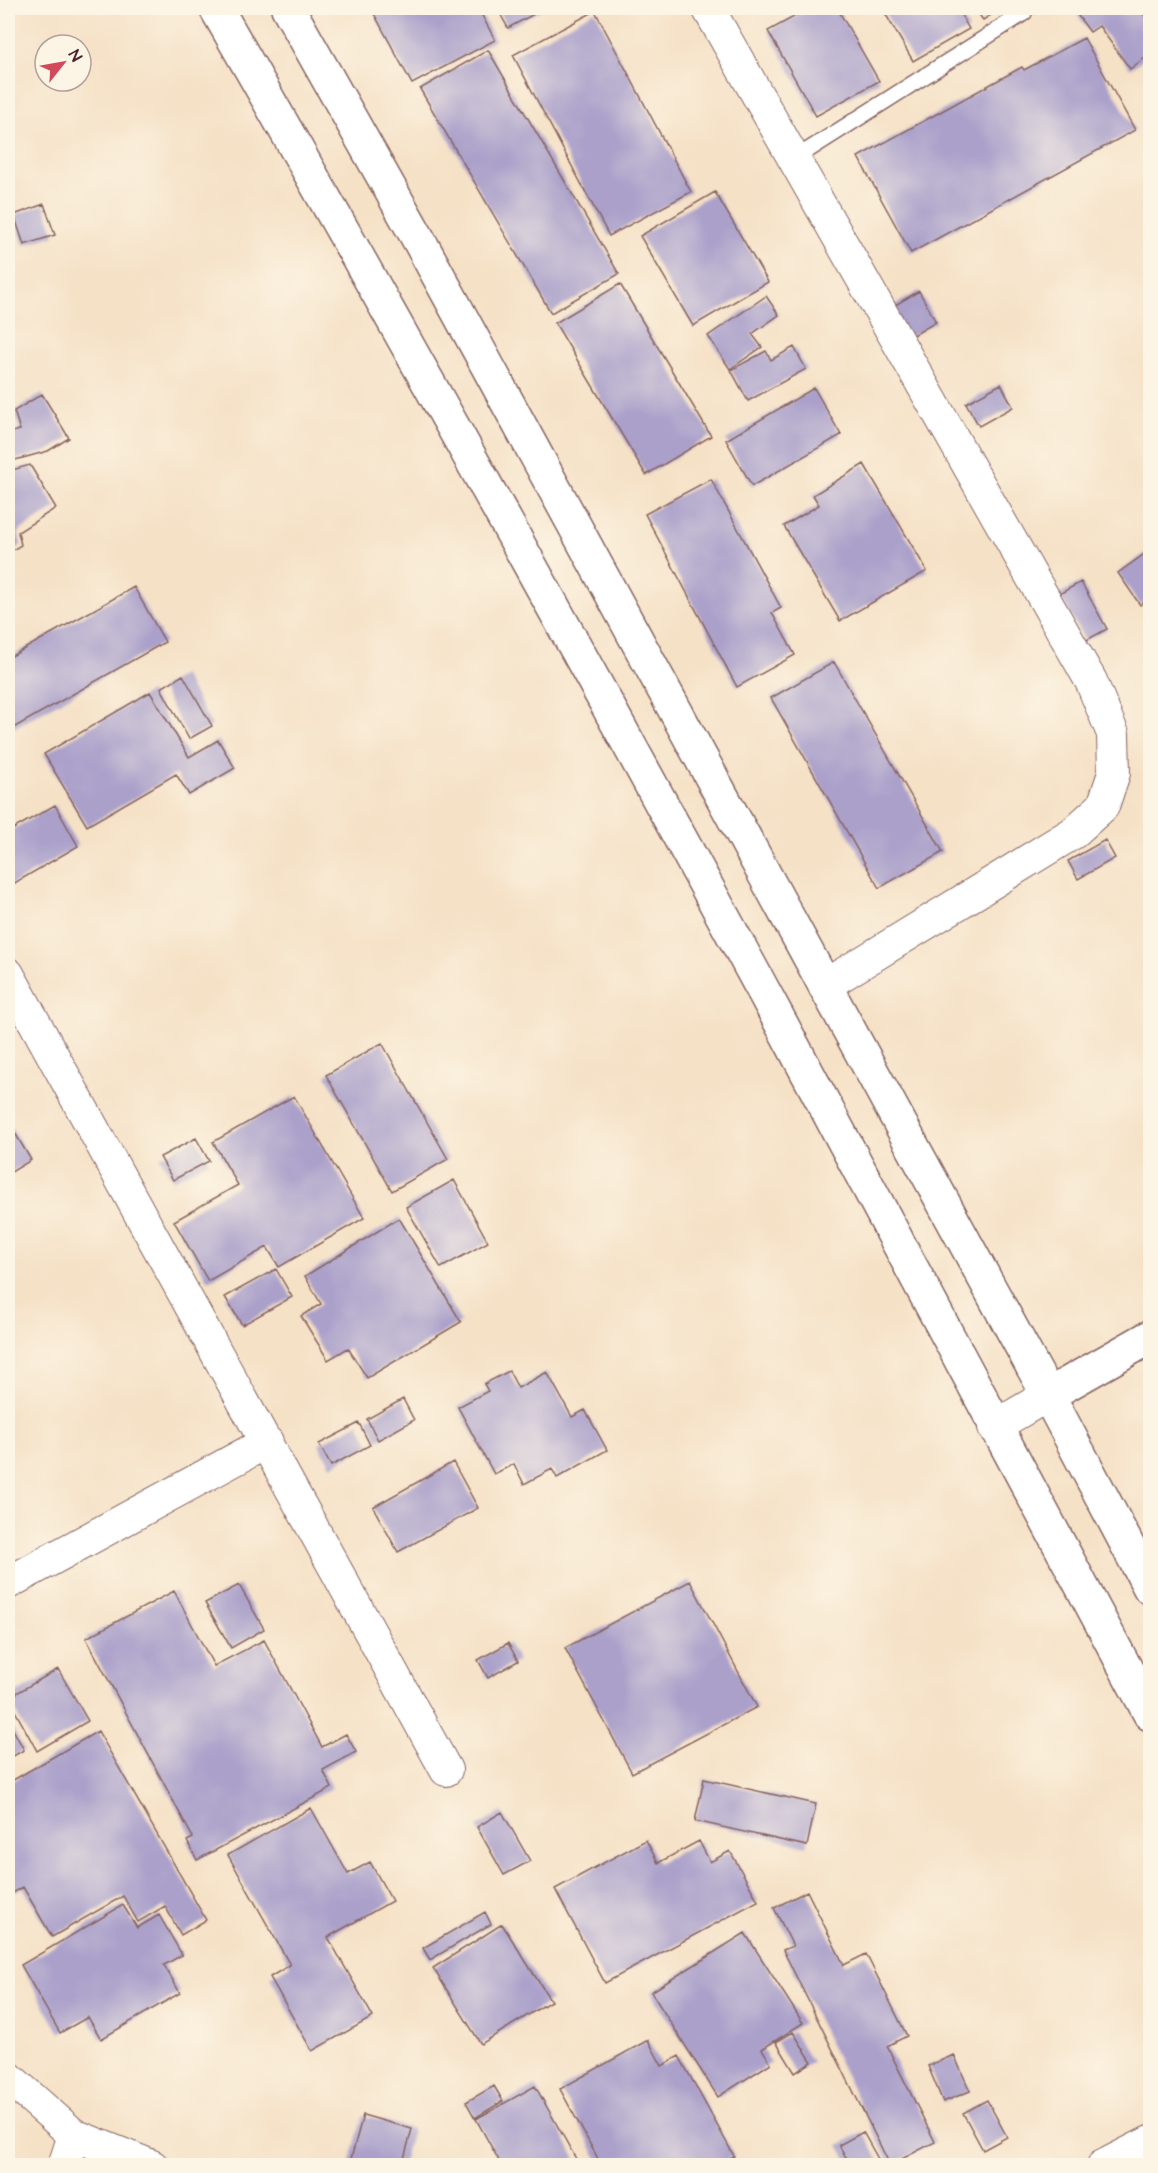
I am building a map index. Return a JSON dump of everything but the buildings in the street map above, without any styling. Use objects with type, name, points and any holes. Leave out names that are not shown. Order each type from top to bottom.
[{"type":"street","points":[[216,8],[369,276],[771,1005],[994,1427],[1150,1714]]},
{"type":"street","points":[[288,8],[420,242],[1048,1395],[1150,1588]]},
{"type":"street","points":[[708,8],[1091,681],[1113,734],[1114,773],[1103,807],[1073,833],[824,986]]},
{"type":"street","points":[[8,974],[446,1770]]},
{"type":"street","points":[[994,1427],[1150,1336]]},
{"type":"street","points":[[8,1583],[267,1442]]},
{"type":"street","points":[[8,2077],[74,2135],[152,2166]]},
{"type":"street","points":[[64,2166],[74,2135]]},
{"type":"street","points":[[1103,2166],[1150,2142]]},
{"type":"lane","points":[[794,159],[1024,13]]}]
